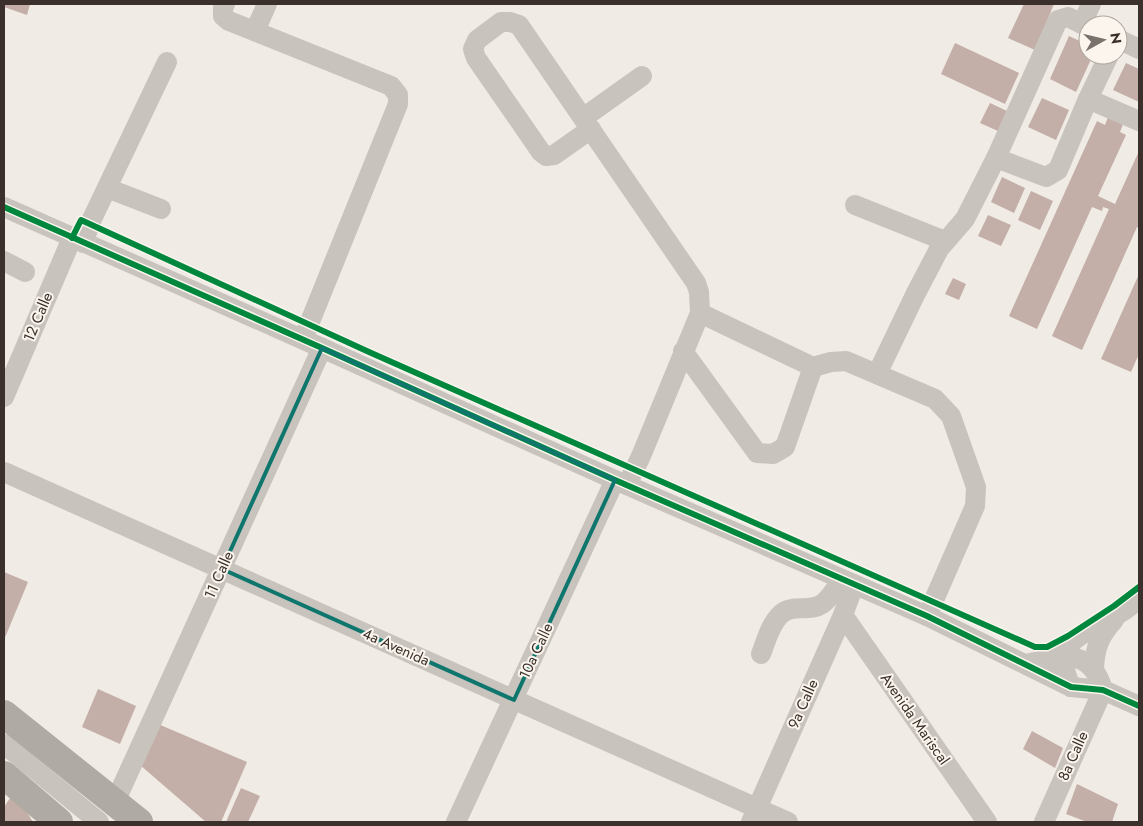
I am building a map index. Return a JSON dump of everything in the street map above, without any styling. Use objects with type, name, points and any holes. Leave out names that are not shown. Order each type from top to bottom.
[{"type":"highway","points":[[4,714],[107,812],[139,822]]},
{"type":"highway","points":[[4,776],[59,822]]},
{"type":"street","points":[[225,4],[223,16],[229,21],[391,86],[398,95],[398,104],[303,340]]},
{"type":"street","points":[[255,31],[267,4]]},
{"type":"street","points":[[877,374],[915,295],[945,241],[957,231],[965,220],[996,158],[1058,20],[1068,17],[1078,22]]},
{"type":"street","points":[[642,76],[587,124],[554,155],[546,156],[540,152],[476,58],[473,49],[477,40],[501,22],[519,25],[587,124],[696,283],[699,292],[700,313],[814,367],[831,362],[846,361],[935,399],[951,416],[976,487],[975,506],[926,616]]},
{"type":"street","name":"12 Calle","points":[[4,397],[78,241],[92,219],[167,62]]},
{"type":"street","points":[[996,158],[1046,176],[1058,170],[1104,65]]},
{"type":"street","points":[[1088,99],[1139,121]]},
{"type":"street","points":[[107,188],[161,210]]},
{"type":"street","points":[[855,205],[945,241]]},
{"type":"street","points":[[4,207],[621,483],[926,616],[1071,687],[1102,690],[1139,706]]},
{"type":"street","points":[[4,261],[25,272]]},
{"type":"street","name":"10a Calle","points":[[456,822],[621,483],[641,456],[700,313]]},
{"type":"street","name":"11 Calle","points":[[107,812],[222,569],[322,348]]},
{"type":"street","points":[[683,351],[757,453],[773,454],[784,447],[814,367]]},
{"type":"street","name":"4a Avenida","points":[[4,472],[514,700],[754,815],[788,822]]},
{"type":"street","points":[[761,654],[772,626],[781,614],[789,609],[810,608],[823,604],[848,582]]},
{"type":"street","name":"9a Calle","points":[[754,815],[842,615],[848,582]]},
{"type":"street","points":[[1071,687],[1065,672],[1063,656],[1067,646],[1139,599]]},
{"type":"street","points":[[1102,690],[1094,669],[1096,649],[1098,641],[1120,613]]},
{"type":"street","name":"Avenida Mariscal","points":[[842,615],[988,822]]},
{"type":"street","points":[[1026,664],[1063,656],[1079,657],[1094,669]]},
{"type":"street","name":"8a Calle","points":[[1044,822],[1102,690]]},
{"type":"street","points":[[4,744],[107,812]]},
{"type":"highlighted area","points":[[322,348],[615,480],[514,700],[222,569]]},
{"type":"building","points":[[4,4],[30,4],[27,15],[4,7]]},
{"type":"building","points":[[1024,4],[1054,4],[1035,50],[1008,38]]},
{"type":"building","points":[[1069,36],[1078,40],[1078,65],[1088,65],[1076,92],[1050,79]]},
{"type":"building","points":[[955,43],[1019,73],[1005,104],[941,74]]},
{"type":"building","points":[[1128,64],[1139,69],[1139,102],[1113,90],[1125,65]]},
{"type":"building","points":[[1042,98],[1069,110],[1056,140],[1028,127]]},
{"type":"building","points":[[990,103],[1007,111],[998,131],[980,123]]},
{"type":"building","points":[[1108,117],[1123,124],[1120,132],[1126,135],[1098,196],[1115,204],[1139,151],[1139,228],[1137,227],[1082,350],[1052,336],[1109,209],[1103,207],[1102,211],[1092,207],[1037,329],[1009,316],[1097,121],[1105,125]]},
{"type":"building","points":[[1002,177],[1025,188],[1014,213],[991,202]]},
{"type":"building","points":[[1031,191],[1053,201],[1040,230],[1018,220]]},
{"type":"building","points":[[988,215],[1011,225],[1001,246],[978,236]]},
{"type":"building","points":[[1139,274],[1139,354],[1131,372],[1101,359]]},
{"type":"building","points":[[953,278],[966,284],[959,300],[945,294]]},
{"type":"building","points":[[4,572],[28,582],[4,640]]},
{"type":"building","points":[[98,689],[136,706],[120,744],[82,727]]},
{"type":"building","points":[[158,724],[247,762],[221,822],[206,822],[140,765]]},
{"type":"building","points":[[1032,731],[1063,748],[1055,768],[1023,749]]},
{"type":"building","points":[[1077,784],[1118,804],[1112,822],[1087,822],[1066,814]]},
{"type":"building","points":[[241,788],[260,796],[248,822],[226,822]]},
{"type":"building","points":[[10,798],[25,809],[33,822],[4,822],[4,807]]},
{"type":"cycle path","points":[[4,207],[615,480],[927,616],[1071,687],[1103,690],[1139,706]]},
{"type":"cycle path","points":[[72,238],[81,220],[369,352],[1035,647],[1047,647],[1068,636],[1139,587]]}]
